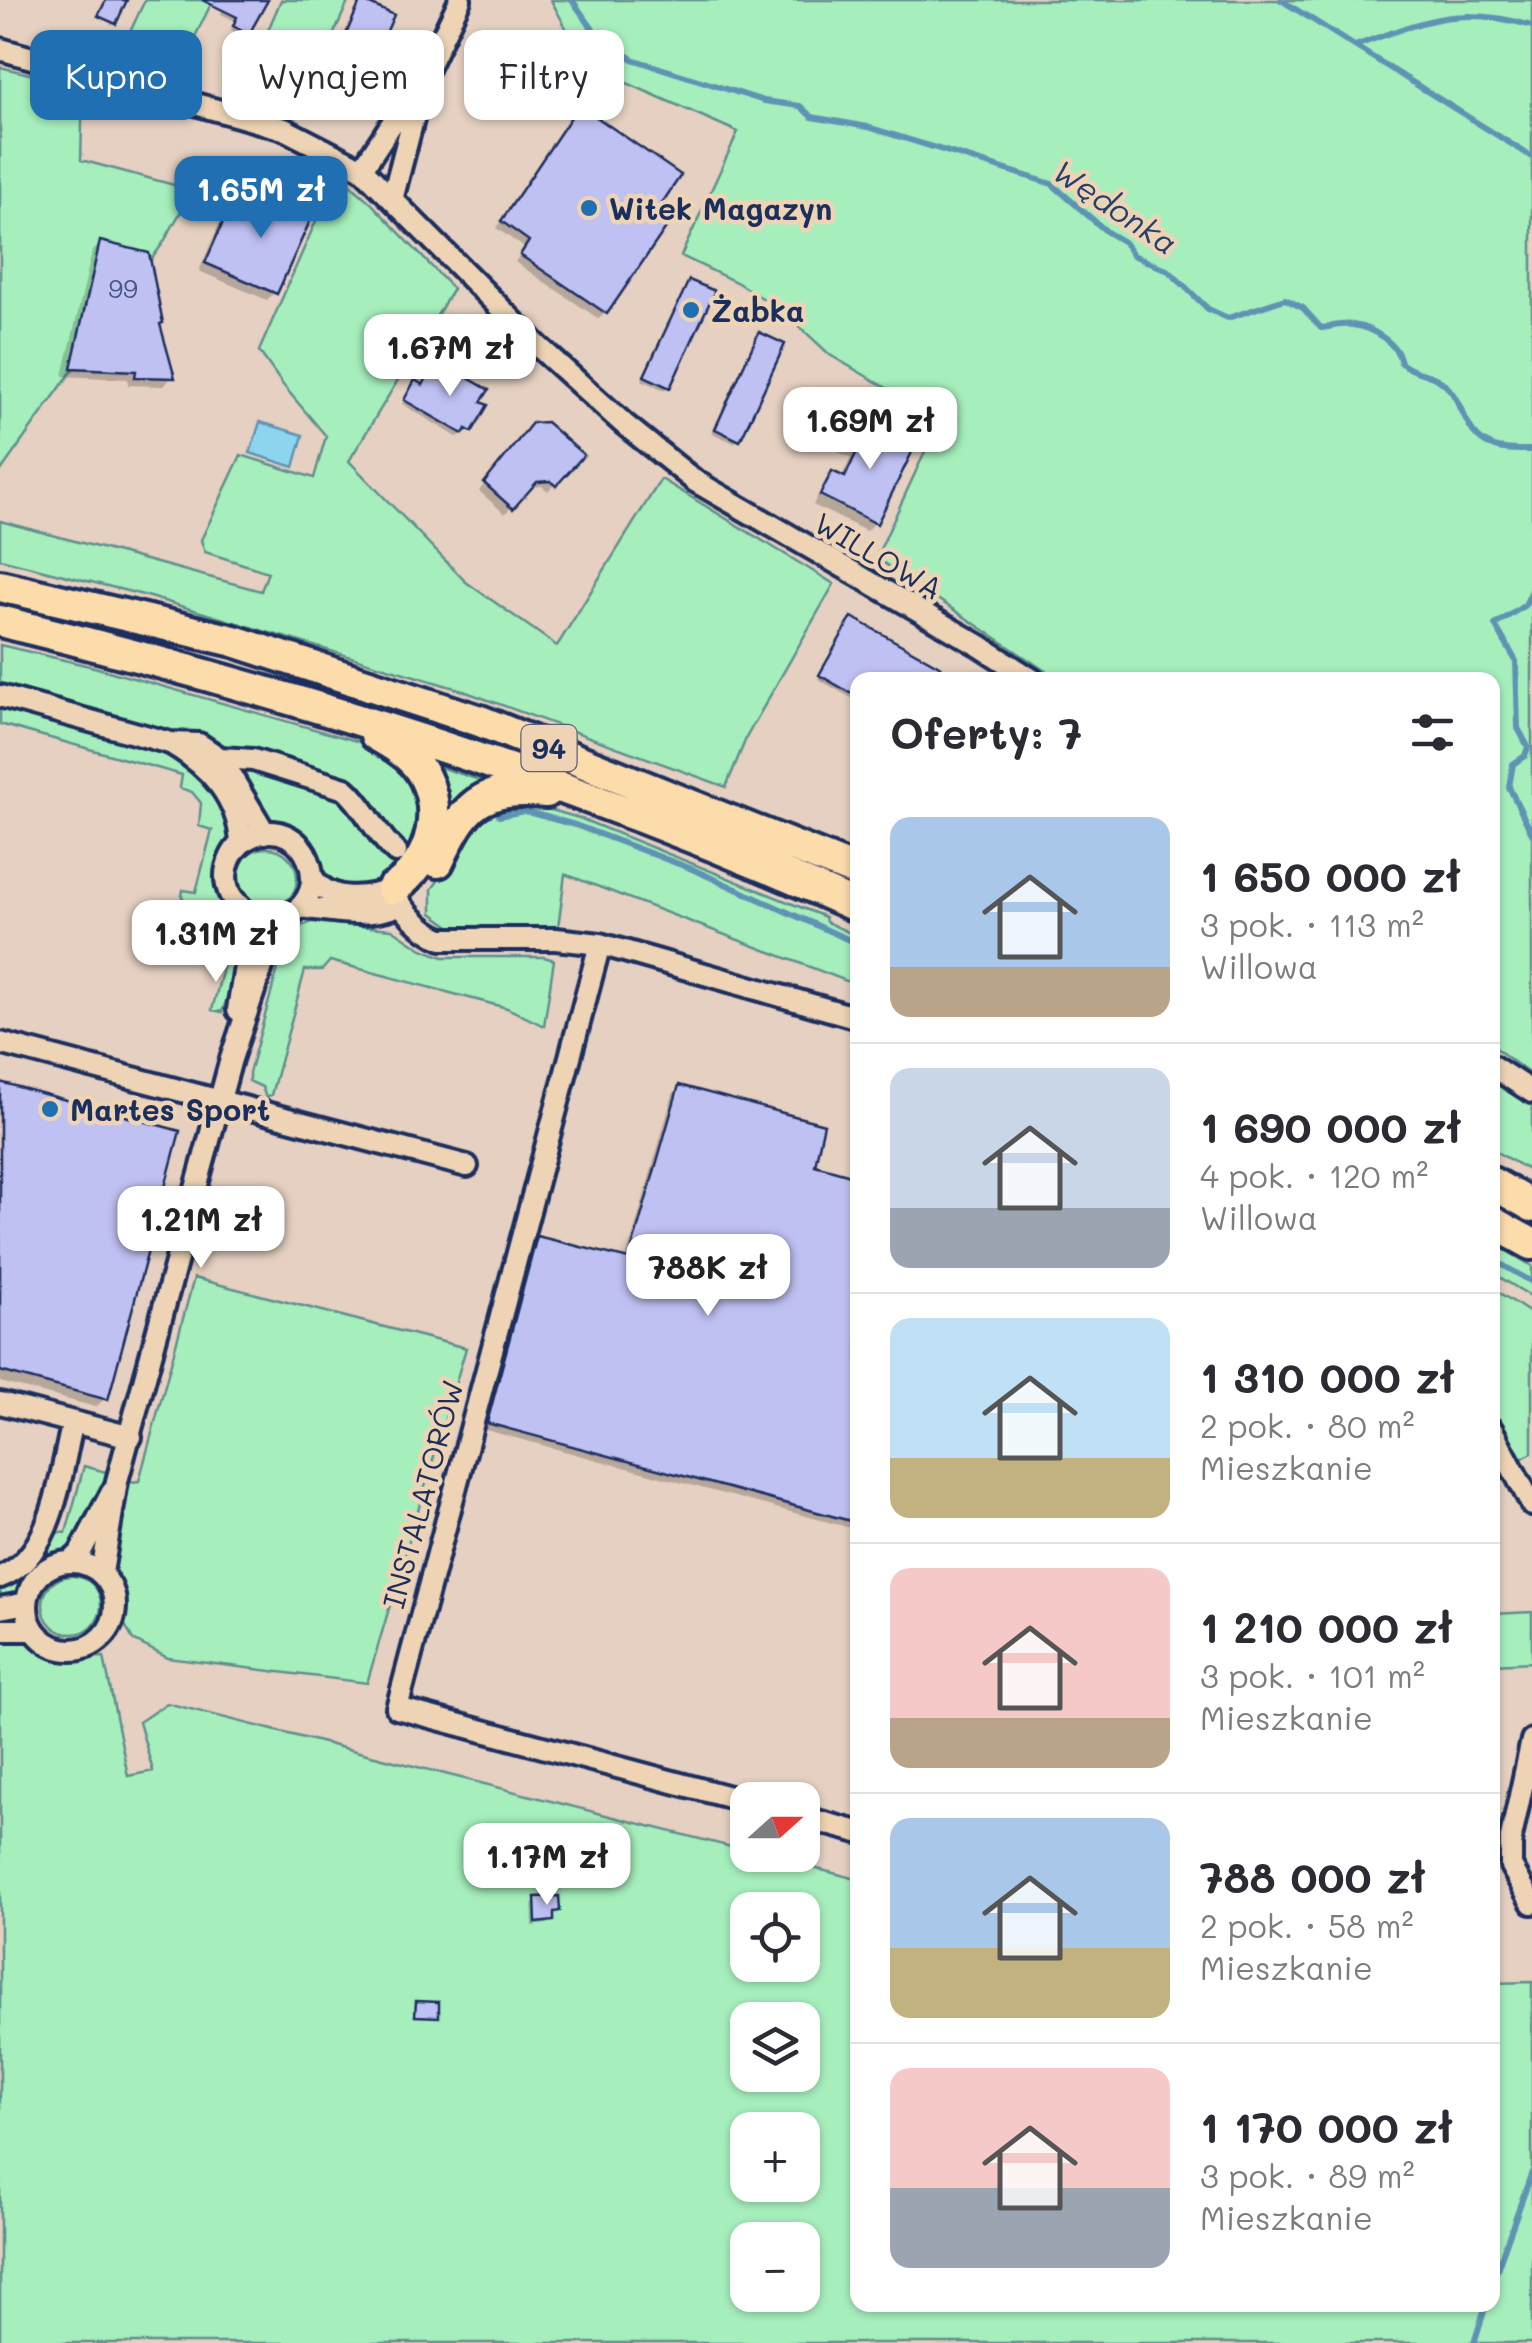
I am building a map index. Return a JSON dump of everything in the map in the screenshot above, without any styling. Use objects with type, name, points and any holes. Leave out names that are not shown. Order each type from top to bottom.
[{"type":"highway","name":"94","points":[[0,586],[234,641],[480,721],[850,869]]},
{"type":"highway","name":"94","points":[[0,620],[132,652],[330,709],[586,796],[718,846],[850,903]]},
{"type":"highway","points":[[330,709],[396,747],[426,781],[434,813],[429,844],[396,897]]},
{"type":"highway","points":[[396,897],[428,880],[462,814],[485,798],[521,790],[586,796]]},
{"type":"highway","points":[[1500,1188],[1532,1206]]},
{"type":"highway","points":[[1500,1226],[1532,1244]]},
{"type":"street","points":[[444,33],[460,0]]},
{"type":"street","name":"WILLOWA","points":[[0,49],[284,129],[362,169],[540,348],[694,482],[1021,672]]},
{"type":"street","points":[[362,169],[394,120]]},
{"type":"street","points":[[392,196],[412,120]]},
{"type":"street","points":[[0,696],[170,743],[200,744],[220,758],[266,832]]},
{"type":"street","points":[[170,743],[200,762],[219,782],[227,794],[241,843]]},
{"type":"street","points":[[220,758],[254,760],[345,789],[357,799],[386,844],[396,852]]},
{"type":"street","points":[[300,908],[313,878],[311,863],[302,847],[286,836],[266,832],[241,843],[232,854],[226,878],[228,890],[252,916],[278,919],[300,908],[360,915],[396,897]]},
{"type":"street","points":[[313,878],[320,888],[342,896],[396,897],[428,932],[450,941],[556,939],[600,944],[850,1016]]},
{"type":"street","points":[[231,1060],[247,943],[244,911]]},
{"type":"street","points":[[102,1573],[118,1481],[231,1060],[278,919]]},
{"type":"street","name":"INSTALATORÓW","points":[[600,944],[396,1708],[730,1797]]},
{"type":"street","points":[[0,1043],[467,1166]]},
{"type":"street","points":[[1500,1071],[1532,1092]]},
{"type":"street","points":[[0,1403],[130,1437]]},
{"type":"street","points":[[0,1577],[26,1561],[45,1531],[73,1422]]},
{"type":"street","points":[[1500,1445],[1532,1505]]},
{"type":"street","points":[[72,1561],[118,1481]]},
{"type":"street","points":[[72,1561],[102,1573],[110,1584],[116,1611],[106,1635],[96,1644],[83,1650],[55,1648],[34,1630],[27,1603],[36,1578],[58,1563],[72,1561]]},
{"type":"street","points":[[0,1608],[27,1603]]},
{"type":"street","points":[[0,1630],[34,1630]]},
{"type":"street","points":[[1532,1740],[1510,1838],[1511,1866],[1532,1902]]},
{"type":"street","points":[[820,1822],[850,1830]]},
{"type":"green space","points":[[145,0],[213,0],[198,30],[131,30]]},
{"type":"green space","points":[[281,0],[349,0],[335,30],[268,30]]},
{"type":"green space","points":[[551,0],[1532,0],[1532,1076],[1500,1051],[1500,672],[1047,672],[876,558],[940,419],[830,355],[782,310],[736,282],[681,256],[738,132],[624,82],[624,30],[567,30]]},
{"type":"green space","points":[[0,67],[30,74],[30,120],[82,120],[81,160],[193,190],[163,243],[0,472]]},
{"type":"green space","points":[[337,173],[453,289],[349,461],[466,582],[557,646],[661,479],[834,584],[747,736],[726,787],[458,689],[147,596],[0,559],[0,521],[261,591],[268,572],[205,552],[201,540],[241,455],[314,478],[326,436],[259,351]]},
{"type":"green space","points":[[0,645],[94,667],[392,751],[412,775],[422,796],[422,819],[412,849],[395,842],[353,783],[0,683]]},
{"type":"green space","points":[[0,710],[185,758],[221,797],[231,834],[217,871],[217,889],[241,935],[235,975],[222,1012],[212,1010],[227,953],[214,948],[218,919],[182,897],[183,890],[196,892],[212,830],[199,826],[201,803],[192,792],[180,788],[182,775],[0,724]]},
{"type":"green space","points":[[427,763],[498,786],[443,824]]},
{"type":"green space","points":[[248,765],[337,792],[397,861],[399,872],[365,887],[327,881],[278,825],[259,812],[242,772]]},
{"type":"green space","points":[[511,805],[534,805],[579,818],[825,917],[826,922],[850,933],[850,982],[565,874],[558,928],[453,928],[432,913],[432,889],[463,838],[494,811]]},
{"type":"green space","points":[[267,848],[288,857],[297,878],[288,899],[267,908],[246,899],[237,878],[246,857]]},
{"type":"green space","points":[[312,922],[392,929],[422,949],[443,957],[554,960],[544,1026],[507,1008],[330,961],[322,970],[305,970],[271,1095],[266,1098],[262,1087],[249,1081],[249,1073],[287,936],[290,930]]},
{"type":"green space","points":[[1500,1083],[1532,1106],[1532,1172],[1500,1154]]},
{"type":"green space","points":[[1500,1247],[1532,1266],[1532,1297],[1500,1277]]},
{"type":"green space","points":[[194,1278],[466,1348],[367,1683],[168,1658],[133,1640],[123,1621],[123,1594],[112,1568],[112,1550],[130,1482],[139,1481]]},
{"type":"green space","points":[[1500,1293],[1532,1314],[1532,1453],[1517,1461],[1500,1428]]},
{"type":"green space","points":[[84,1466],[108,1475],[83,1538],[73,1550],[43,1562],[15,1596],[0,1603],[0,1587],[30,1568],[53,1532],[66,1533]]},
{"type":"green space","points":[[72,1576],[92,1585],[101,1605],[92,1625],[72,1634],[52,1625],[43,1605],[52,1585]]},
{"type":"green space","points":[[1532,1612],[1532,1662],[1500,1664],[1500,1614]]},
{"type":"green space","points":[[0,1635],[24,1639],[59,1657],[104,1657],[128,1776],[153,1771],[139,1722],[167,1703],[730,1847],[730,1872],[820,1870],[850,1877],[850,2312],[1500,2312],[1500,1983],[1532,1982],[1532,2343],[0,2343]]},
{"type":"water","points":[[260,422],[303,435],[294,467],[250,453]]},
{"type":"building","points":[[106,0],[127,0],[116,24],[98,16]]},
{"type":"building","points":[[202,0],[268,0],[251,30],[233,26],[237,17]]},
{"type":"building","points":[[361,0],[394,15],[387,30],[348,30]]},
{"type":"building","name":"Witek Magazyn","points":[[569,120],[601,120],[681,175],[662,203],[676,213],[607,314],[520,255],[529,241],[501,221]]},
{"type":"building","points":[[264,189],[314,212],[277,294],[205,263],[232,202],[253,212]]},
{"type":"building","points":[[100,241],[149,253],[163,323],[160,324],[175,378],[135,377],[136,371],[71,368]]},
{"type":"building","points":[[689,280],[715,291],[670,388],[644,376]]},
{"type":"building","points":[[759,332],[785,344],[740,441],[715,429]]},
{"type":"building","points":[[442,363],[489,390],[481,402],[488,405],[472,432],[466,429],[463,434],[404,400],[415,380],[423,385],[430,372],[436,375]]},
{"type":"building","points":[[858,418],[915,446],[877,524],[820,495],[832,471],[845,477],[858,449],[846,443]]},
{"type":"building","points":[[546,422],[584,455],[556,486],[550,481],[537,482],[513,509],[484,483],[532,423]]},
{"type":"building","points":[[852,617],[941,667],[938,672],[850,672],[850,692],[819,675]]},
{"type":"building","points":[[0,1082],[180,1131],[108,1400],[0,1371]]},
{"type":"building","points":[[679,1085],[824,1124],[815,1165],[850,1175],[850,1521],[487,1423],[537,1236],[629,1259]]},
{"type":"building","points":[[559,1896],[560,1911],[554,1912],[554,1921],[536,1923],[535,1897]]},
{"type":"building","points":[[416,2001],[439,2002],[439,2017],[415,2016]]},
{"type":"waterway","name":"Wędonka","points":[[572,0],[602,42],[632,59],[764,101],[800,106],[812,117],[868,127],[1052,184],[1124,242],[1133,255],[1169,271],[1208,309],[1228,318],[1285,299],[1303,308],[1321,328],[1349,325],[1369,329],[1390,343],[1401,363],[1446,386],[1482,441],[1501,449],[1532,450]]},
{"type":"waterway","points":[[1281,0],[1532,157]]},
{"type":"waterway","points":[[1355,46],[1442,18],[1483,16],[1532,26]]},
{"type":"waterway","name":"Wędonka","points":[[1532,590],[1525,605],[1495,625],[1516,661],[1518,728],[1528,747],[1525,756],[1513,764],[1509,787],[1532,834]]},
{"type":"waterway","points":[[499,816],[524,811],[575,825],[692,869],[850,940]]},
{"type":"waterway","points":[[1500,1264],[1532,1282]]},
{"type":"waterway","points":[[1500,2261],[1532,2172]]},
{"type":"waterway","points":[[1474,2343],[1484,2312]]},
{"type":"place","name":"Witek Magazyn","points":[[589,208]]},
{"type":"place","name":"Żabka","points":[[691,310]]},
{"type":"place","name":"Martes Sport","points":[[50,1109]]}]
